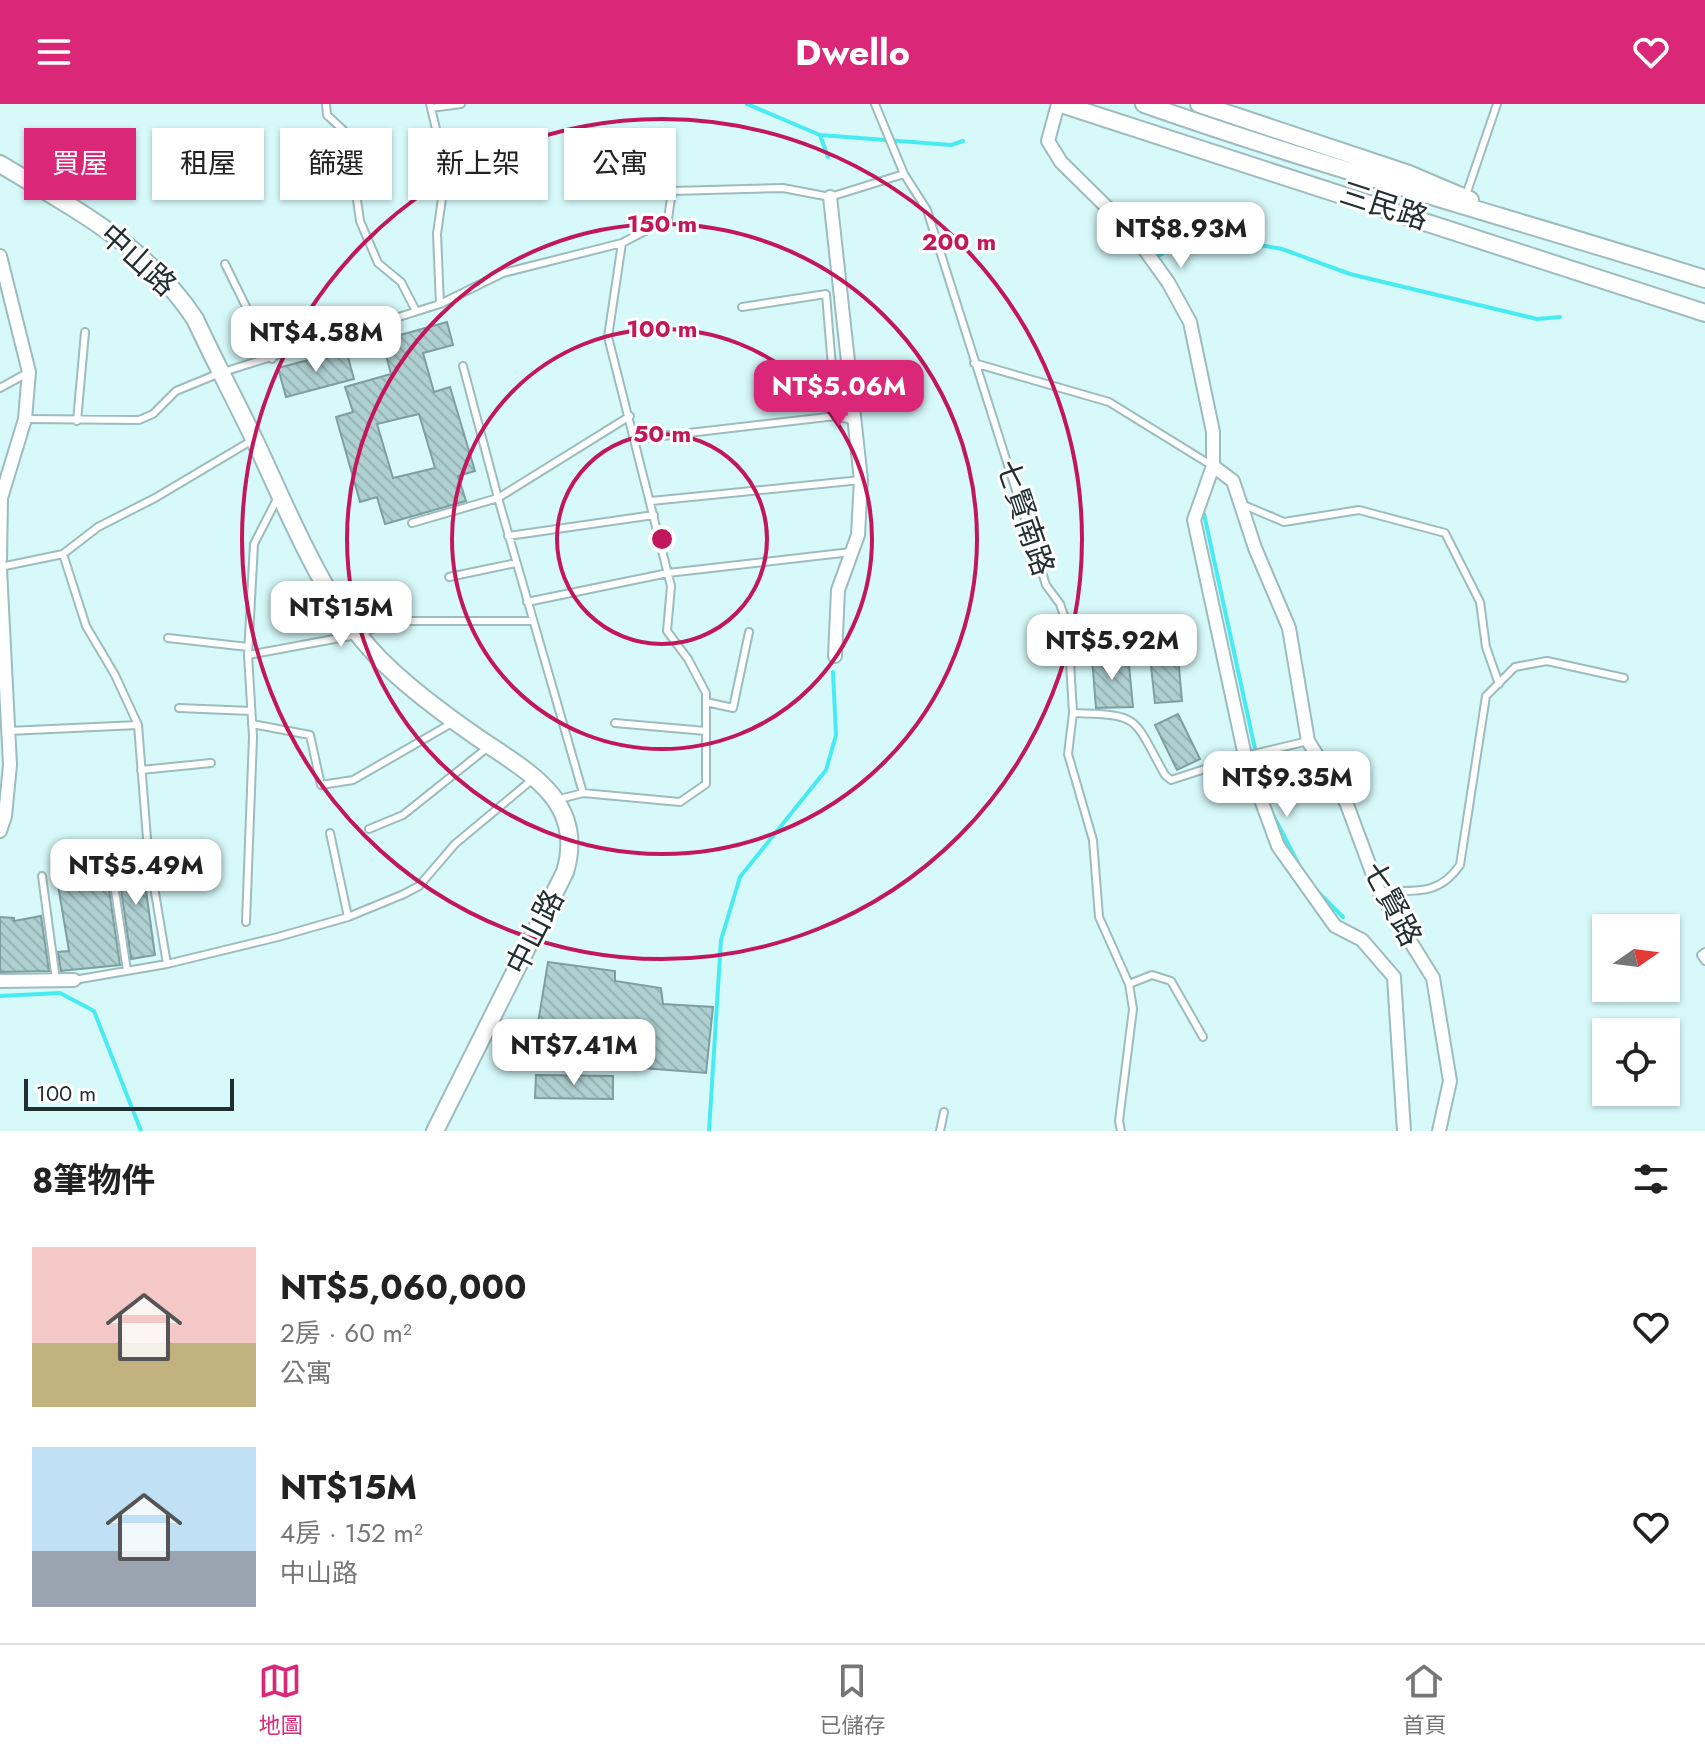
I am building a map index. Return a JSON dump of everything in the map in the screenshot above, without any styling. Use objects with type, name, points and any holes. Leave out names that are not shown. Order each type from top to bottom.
[{"type":"street","name":"三民路","points":[[1059,104],[1704,307]]},
{"type":"street","points":[[1059,104],[1048,141],[1061,162],[1132,232],[1168,282],[1190,322],[1213,432],[1213,466],[1194,520],[1245,756],[1278,846],[1335,926],[1362,940],[1394,977],[1404,1131]]},
{"type":"street","name":"三民路","points":[[1144,104],[1437,200],[1515,219],[1705,279]]},
{"type":"street","name":"三民路","points":[[1199,104],[1227,108],[1409,174],[1515,219]]},
{"type":"street","name":"中山路","points":[[0,164],[106,227],[173,285],[195,319],[255,439],[278,496],[302,535],[321,580],[356,635],[390,670],[455,721],[536,777],[556,800],[568,822],[571,839],[565,872],[435,1131]]},
{"type":"street","points":[[830,197],[861,480],[858,535],[838,590],[835,656]]},
{"type":"street","points":[[0,256],[29,372],[25,419],[1,498],[0,560]]},
{"type":"street","name":"七賢路","points":[[1213,466],[1233,481],[1289,628],[1308,741],[1346,802],[1379,891],[1433,978],[1450,1081],[1439,1131]]},
{"type":"street","points":[[0,568],[10,765],[0,831]]},
{"type":"street","points":[[0,981],[74,980]]},
{"type":"lane","points":[[326,104],[327,115],[356,142],[354,178],[360,221],[378,263],[401,282],[416,311]]},
{"type":"lane","points":[[440,304],[437,234],[446,170],[431,106],[461,104]]},
{"type":"lane","name":"七賢南路","points":[[875,104],[904,174],[927,210],[1046,585],[1060,604],[1068,627],[1073,713],[1068,754],[1093,840],[1099,917],[1129,984],[1133,1009],[1121,1131]]},
{"type":"lane","points":[[1465,198],[1497,104]]},
{"type":"lane","points":[[25,419],[139,420],[153,414],[176,391],[220,373],[440,304],[503,273],[622,243],[668,219],[672,191],[783,188],[830,197],[904,174]]},
{"type":"lane","points":[[556,800],[583,793],[680,802],[706,784],[706,693],[688,659],[667,631],[671,586],[637,439],[608,337],[622,243]]},
{"type":"lane","points":[[225,264],[272,359]]},
{"type":"lane","points":[[742,307],[826,294],[836,416]]},
{"type":"lane","points":[[77,421],[85,332]]},
{"type":"lane","name":"七賢路","points":[[974,363],[1109,402],[1213,466]]},
{"type":"lane","points":[[463,366],[531,621],[583,793]]},
{"type":"lane","points":[[0,388],[29,372]]},
{"type":"lane","points":[[412,523],[498,498],[630,416]]},
{"type":"lane","points":[[637,439],[836,416],[856,421]]},
{"type":"lane","points":[[0,568],[63,554],[98,527],[155,498],[255,439]]},
{"type":"lane","points":[[651,501],[861,480]]},
{"type":"lane","points":[[246,922],[252,724],[248,651],[254,544],[278,496]]},
{"type":"lane","points":[[1240,503],[1284,522],[1359,510],[1445,533],[1480,602],[1486,647],[1499,684]]},
{"type":"lane","points":[[508,536],[654,515]]},
{"type":"lane","points":[[527,602],[668,573],[852,552]]},
{"type":"lane","points":[[63,554],[86,626],[115,675],[138,725],[148,851],[167,964]]},
{"type":"lane","points":[[449,577],[516,563]]},
{"type":"lane","points":[[168,638],[248,651],[356,635],[394,621],[531,621]]},
{"type":"lane","points":[[706,702],[733,708],[749,632]]},
{"type":"lane","points":[[1379,891],[1433,889],[1449,881],[1460,865],[1486,696],[1515,667],[1547,661],[1624,678]]},
{"type":"lane","points":[[179,708],[251,711]]},
{"type":"lane","points":[[1073,713],[1118,715],[1136,722],[1165,775],[1171,780],[1245,756],[1308,741]]},
{"type":"lane","points":[[252,724],[310,735],[321,785],[353,780],[455,721]]},
{"type":"lane","points":[[615,723],[706,731]]},
{"type":"lane","points":[[8,731],[138,725]]},
{"type":"lane","points":[[369,829],[403,815],[490,746]]},
{"type":"lane","points":[[141,770],[211,763]]},
{"type":"lane","points":[[74,980],[202,956],[348,917],[419,886],[455,844],[536,777]]},
{"type":"lane","points":[[330,833],[348,917]]},
{"type":"lane","points":[[148,851],[204,846]]},
{"type":"lane","points":[[110,857],[127,971]]},
{"type":"lane","points":[[42,876],[56,980]]},
{"type":"lane","points":[[1705,952],[1701,955],[1705,961]]},
{"type":"lane","points":[[1129,984],[1152,975],[1171,981],[1203,1037]]},
{"type":"lane","points":[[940,1131],[944,1112]]},
{"type":"building","points":[[447,322],[453,345],[423,353],[434,392],[450,387],[475,471],[458,476],[466,501],[385,524],[377,497],[360,502],[336,417],[353,412],[345,387],[391,374],[382,340]],"holes":[[[419,414],[435,468],[393,478],[377,424]]]},
{"type":"building","points":[[346,350],[354,379],[286,397],[278,368]]},
{"type":"building","points":[[1176,635],[1182,701],[1155,703],[1148,638]]},
{"type":"building","points":[[1128,655],[1133,707],[1096,708],[1092,658]]},
{"type":"building","points":[[1178,714],[1200,759],[1177,770],[1155,725]]},
{"type":"building","points":[[141,855],[155,955],[131,959],[117,860]]},
{"type":"building","points":[[105,862],[120,965],[61,971],[58,952],[69,951],[56,873]]},
{"type":"building","points":[[41,916],[49,971],[0,972],[0,917],[14,918],[14,921]]},
{"type":"building","points":[[548,962],[615,971],[615,981],[661,988],[663,1004],[713,1007],[706,1073],[630,1067],[633,1047],[536,1035]]},
{"type":"building","points":[[536,1075],[613,1076],[613,1099],[535,1098]]},
{"type":"waterway","points":[[747,104],[820,135],[828,157]]},
{"type":"waterway","points":[[820,135],[951,145],[963,141]]},
{"type":"waterway","points":[[1160,255],[1180,243],[1215,237],[1282,249],[1350,274],[1537,319],[1560,317]]},
{"type":"waterway","points":[[1204,514],[1265,795]]},
{"type":"waterway","points":[[709,1131],[721,940],[740,877],[826,770],[836,735],[833,672]]},
{"type":"waterway","points":[[1269,807],[1300,867]]},
{"type":"waterway","points":[[1316,890],[1343,917]]},
{"type":"waterway","points":[[0,996],[60,993],[94,1011],[141,1131]]}]
